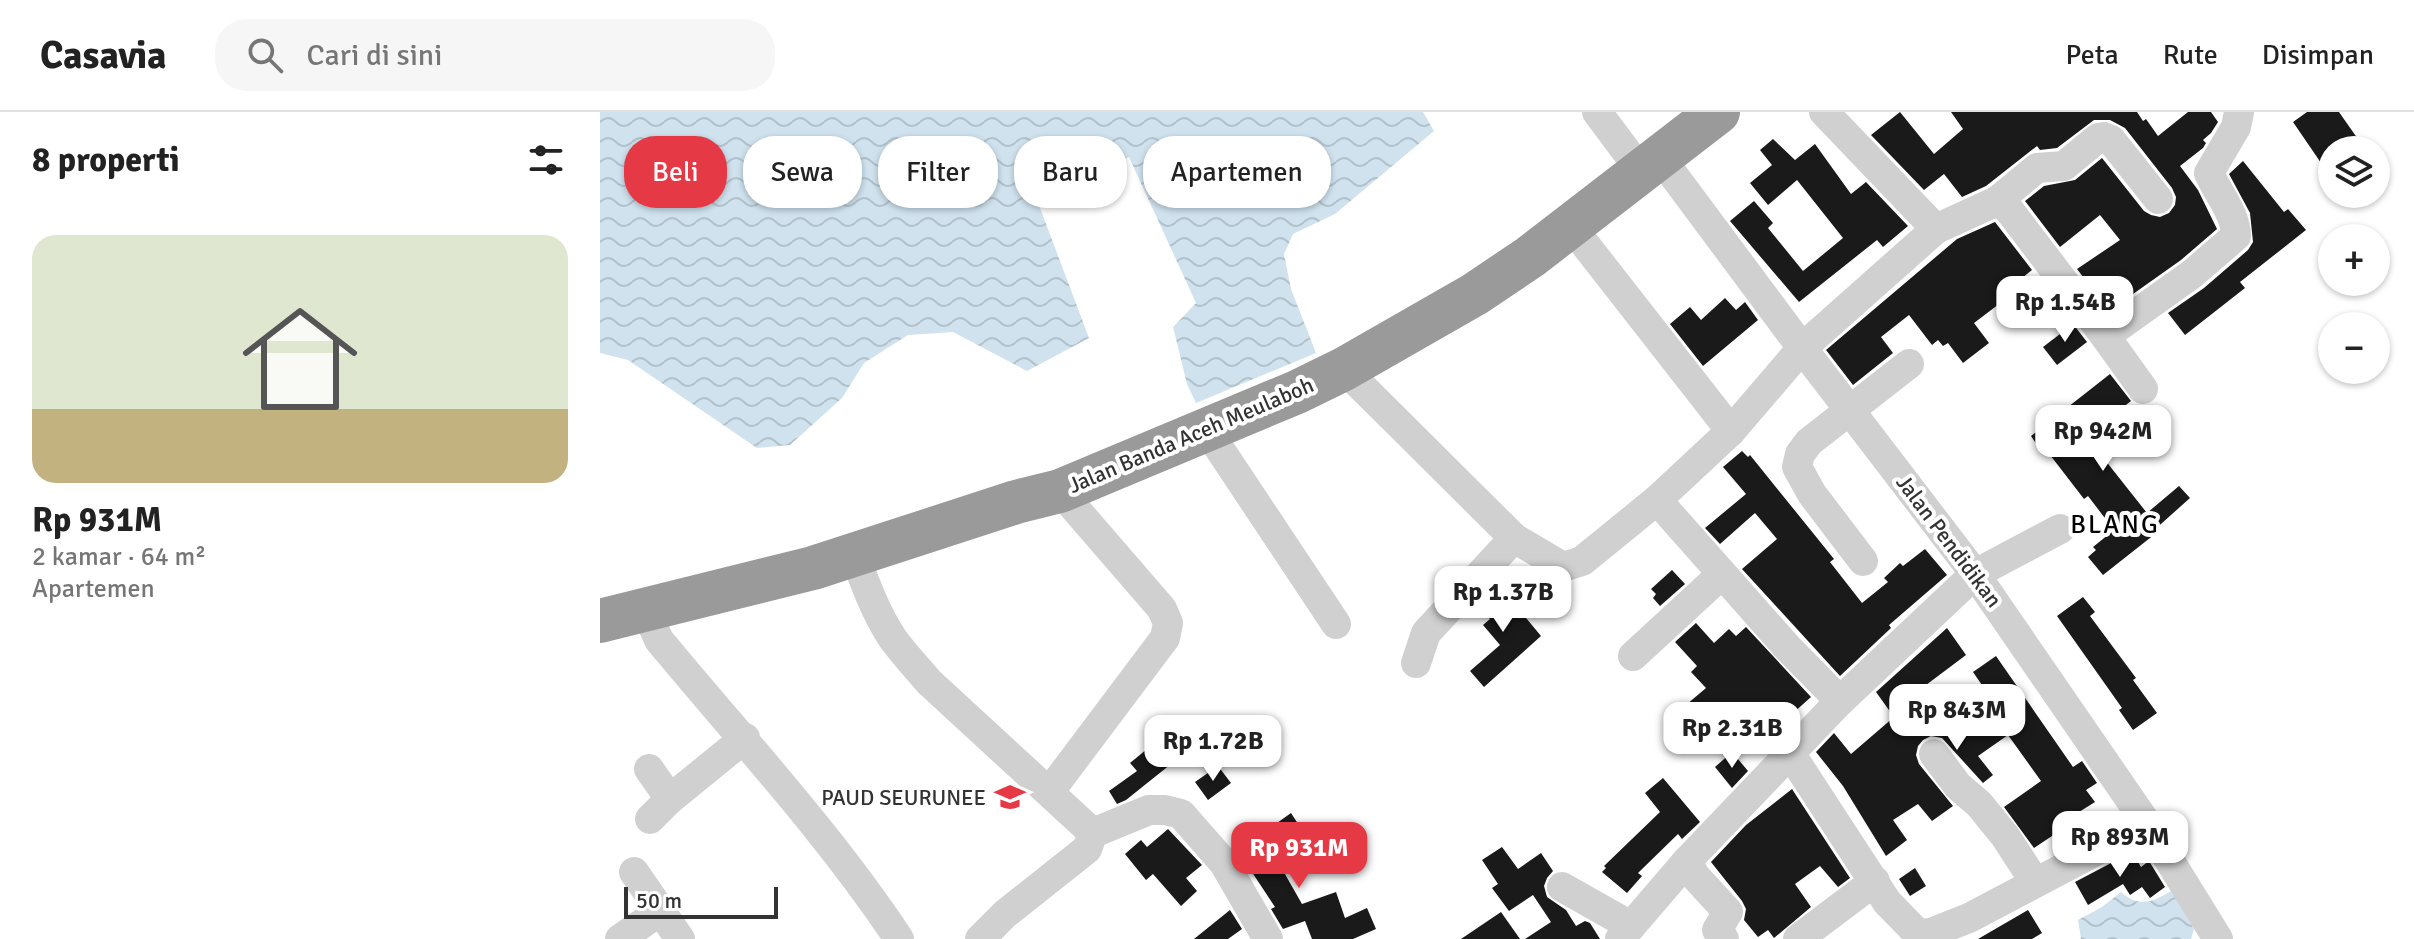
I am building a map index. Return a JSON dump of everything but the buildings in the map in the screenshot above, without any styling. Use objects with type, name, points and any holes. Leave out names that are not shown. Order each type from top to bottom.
[{"type":"highway","name":"Jalan Banda Aceh Meulaboh","points":[[600,621],[813,568],[1060,491],[1297,392],[1344,369],[1475,294],[1530,257],[1718,112]]},
{"type":"street","name":"Jalan Pendidikan","points":[[1597,112],[1651,164],[1802,348],[1975,574],[2147,824],[2218,939]]},
{"type":"street","points":[[1824,112],[1936,229]]},
{"type":"street","points":[[2105,336],[2192,274],[2236,236],[2228,208],[2209,173],[2236,127],[2239,112]]},
{"type":"street","points":[[1344,369],[1514,538],[1563,567],[1582,561],[1657,500],[1731,431],[1802,348],[1936,229],[1997,201],[2037,168],[2064,166],[2098,138],[2104,137],[2111,140],[2158,199]]},
{"type":"street","points":[[1997,201],[2009,210],[2143,389]]},
{"type":"street","points":[[1570,225],[1731,431]]},
{"type":"street","points":[[1863,561],[1812,494],[1797,467],[1800,454],[1809,442],[1909,364]]},
{"type":"street","points":[[1207,430],[1336,624]]},
{"type":"street","points":[[1050,791],[1165,638],[1168,623],[1162,609],[1060,491]]},
{"type":"street","points":[[1657,500],[1787,647],[1840,701]]},
{"type":"street","points":[[1562,887],[1625,933],[1687,861],[1840,701],[1975,574],[2060,529]]},
{"type":"street","points":[[1416,663],[1426,633],[1514,538]]},
{"type":"street","points":[[854,553],[891,636],[929,682],[1093,833]]},
{"type":"street","points":[[1633,656],[1722,574]]},
{"type":"street","points":[[648,607],[659,640],[745,738],[844,861],[899,939]]},
{"type":"street","points":[[649,769],[660,809],[745,738]]},
{"type":"street","points":[[1790,753],[1893,909],[1918,934],[1931,933],[1969,918],[2147,824]]},
{"type":"street","points":[[1934,754],[1958,786],[1979,804],[2005,836],[2035,882]]},
{"type":"street","points":[[980,939],[1005,914],[1087,849],[1093,833],[1149,810],[1181,814],[1224,863],[1266,938]]},
{"type":"street","points":[[1687,861],[1695,876],[1728,912],[1717,930],[1724,939]]},
{"type":"street","points":[[634,872],[680,939]]},
{"type":"street","points":[[1798,939],[1875,881]]},
{"type":"street","points":[[620,939],[660,911]]},
{"type":"water","points":[[600,112],[1423,112],[1434,131],[1335,214],[1293,234],[1284,254],[1291,289],[1316,353],[1196,403],[1187,384],[1173,327],[1196,303],[1152,208],[1331,208],[1331,136],[1143,136],[1143,188],[1127,158],[1127,136],[1014,136],[1014,208],[1040,208],[1089,338],[1027,371],[953,332],[908,335],[864,363],[842,398],[790,445],[757,448],[628,360],[600,353]]},
{"type":"water","points":[[2173,890],[2194,929],[2191,939],[2081,939],[2078,920],[2121,892],[2134,900],[2147,902]]},
{"type":"place","name":"PAUD SEURUNEE","points":[[1010,797]]},
{"type":"district","name":"BLANG","points":[[2115,525]]}]
